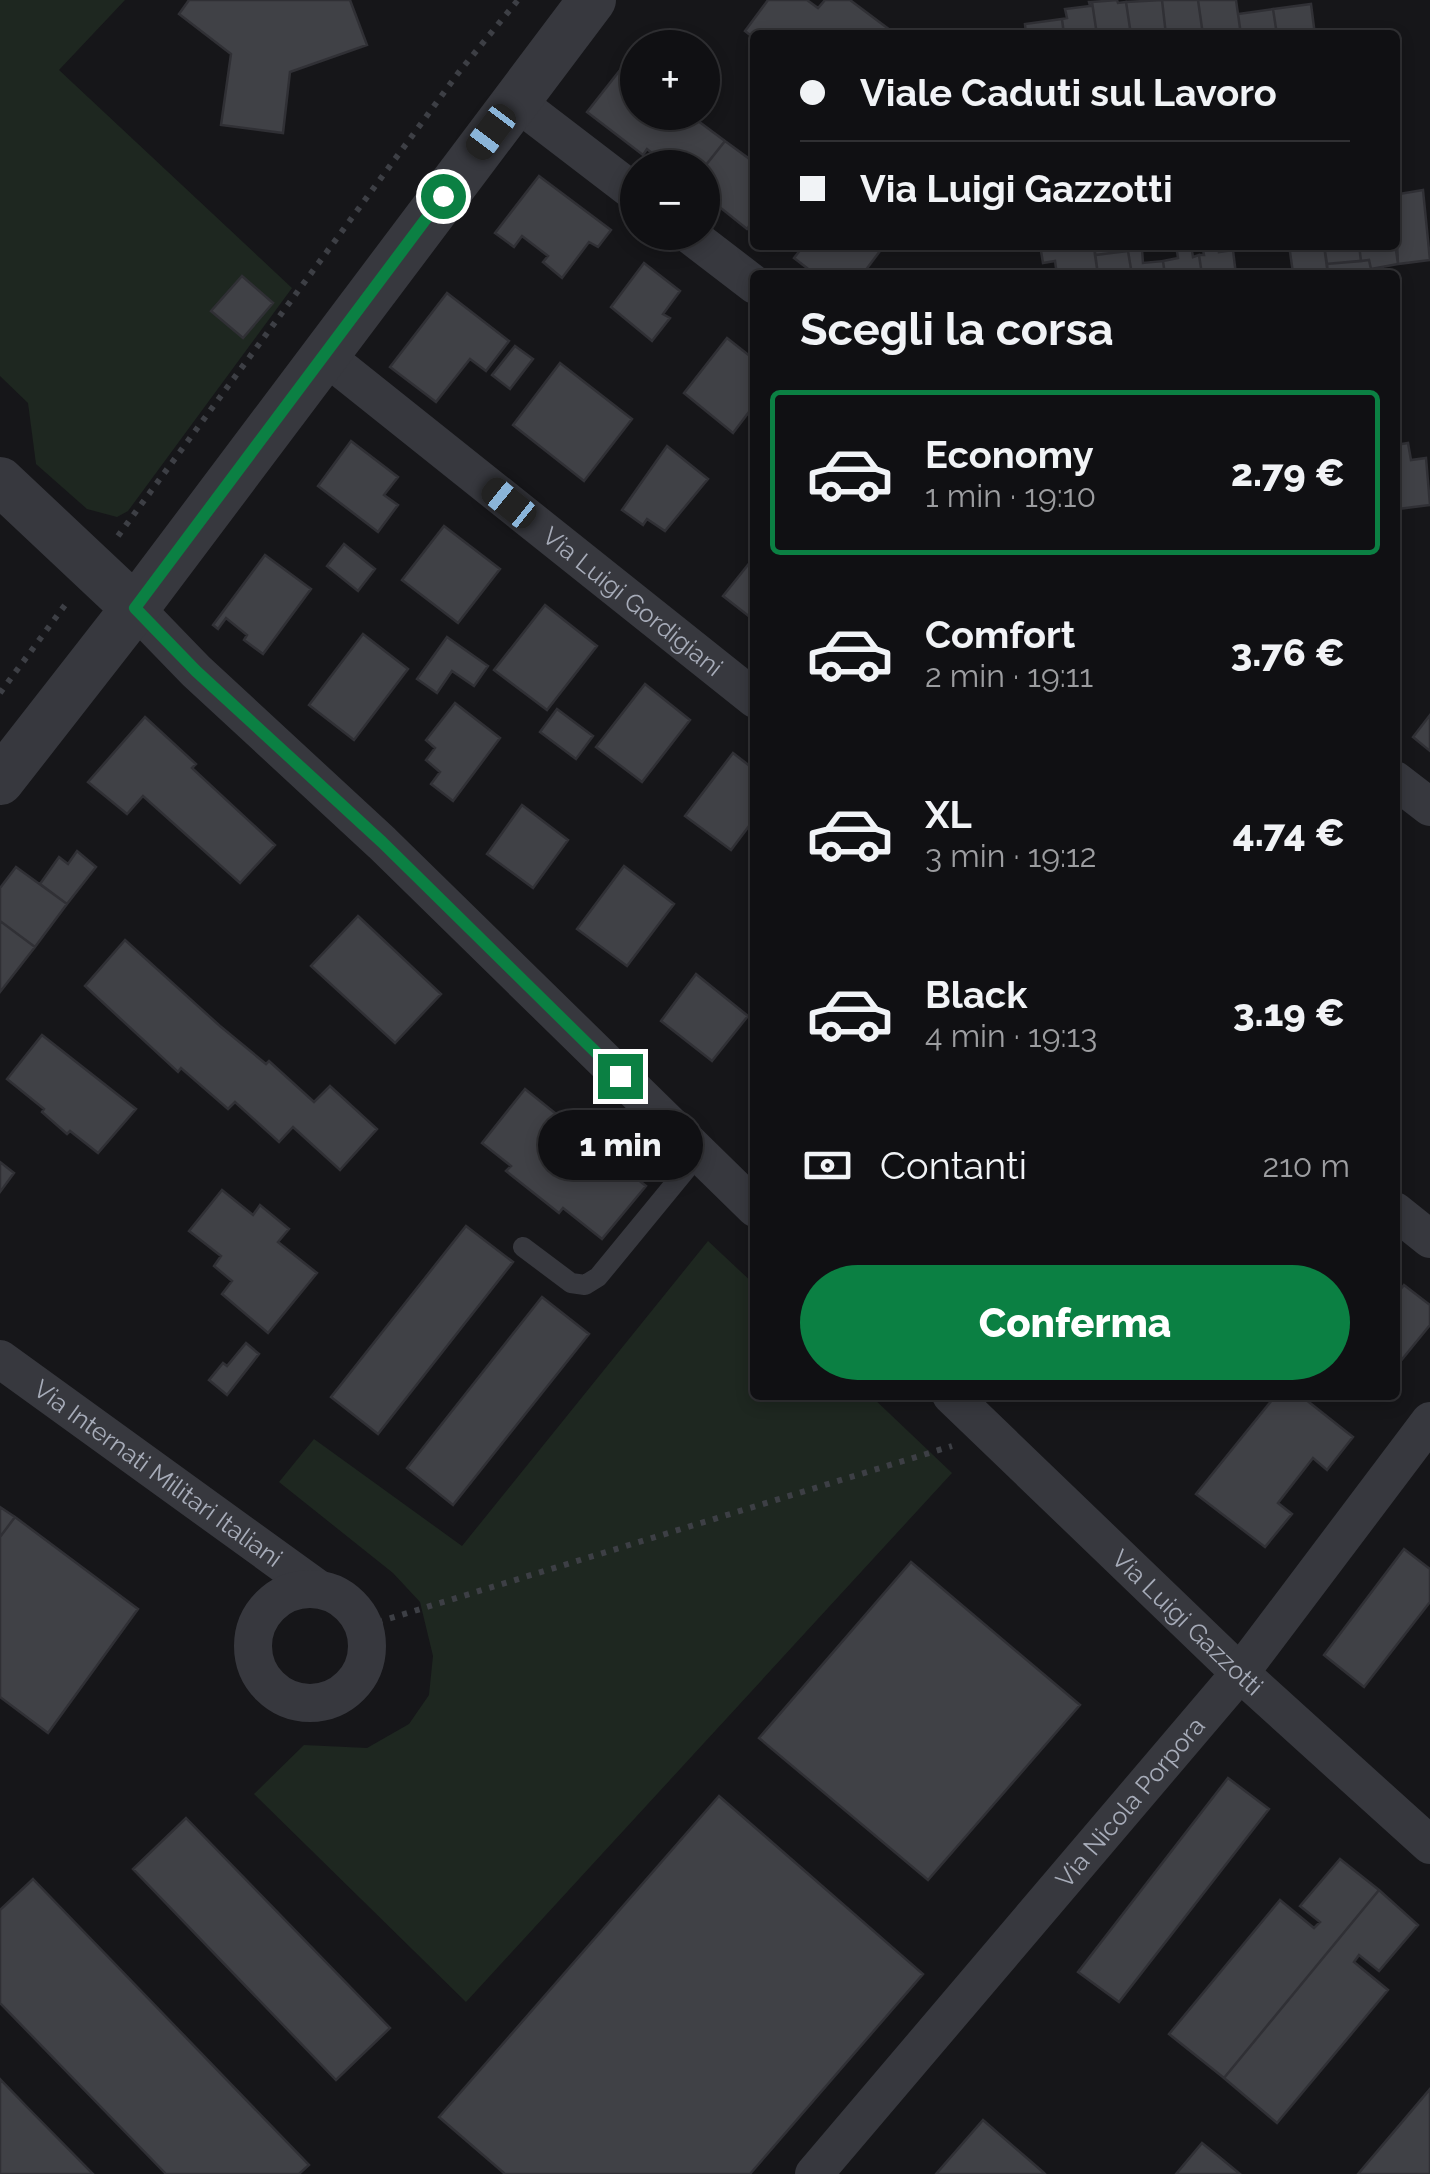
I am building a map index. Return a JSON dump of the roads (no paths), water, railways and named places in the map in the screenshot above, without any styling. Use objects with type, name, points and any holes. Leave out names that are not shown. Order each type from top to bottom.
[{"type":"street","points":[[0,781],[135,608],[592,0]]},
{"type":"street","points":[[514,100],[620,181]]},
{"type":"street","points":[[709,250],[750,282]]},
{"type":"street","name":"Via Luigi Gordigiani","points":[[324,355],[750,696]]},
{"type":"street","points":[[0,481],[196,671],[382,842],[750,1203]]},
{"type":"street","points":[[1400,784],[1430,807]]},
{"type":"street","points":[[1400,1215],[1430,1239]]},
{"type":"street","name":"Via Internati Militari Italiani","points":[[0,1359],[318,1589],[342,1597],[365,1626],[366,1665],[348,1690],[329,1702],[300,1704],[268,1687],[256,1667],[252,1637],[266,1608],[285,1594],[318,1589]]},
{"type":"street","name":"Via Luigi Gazzotti","points":[[956,1400],[1240,1673],[1430,1844]]},
{"type":"street","name":"Via Nicola Porpora","points":[[814,2174],[1240,1673],[1430,1421]]},
{"type":"lane","points":[[523,1247],[571,1282],[584,1285],[598,1276],[699,1154]]}]
